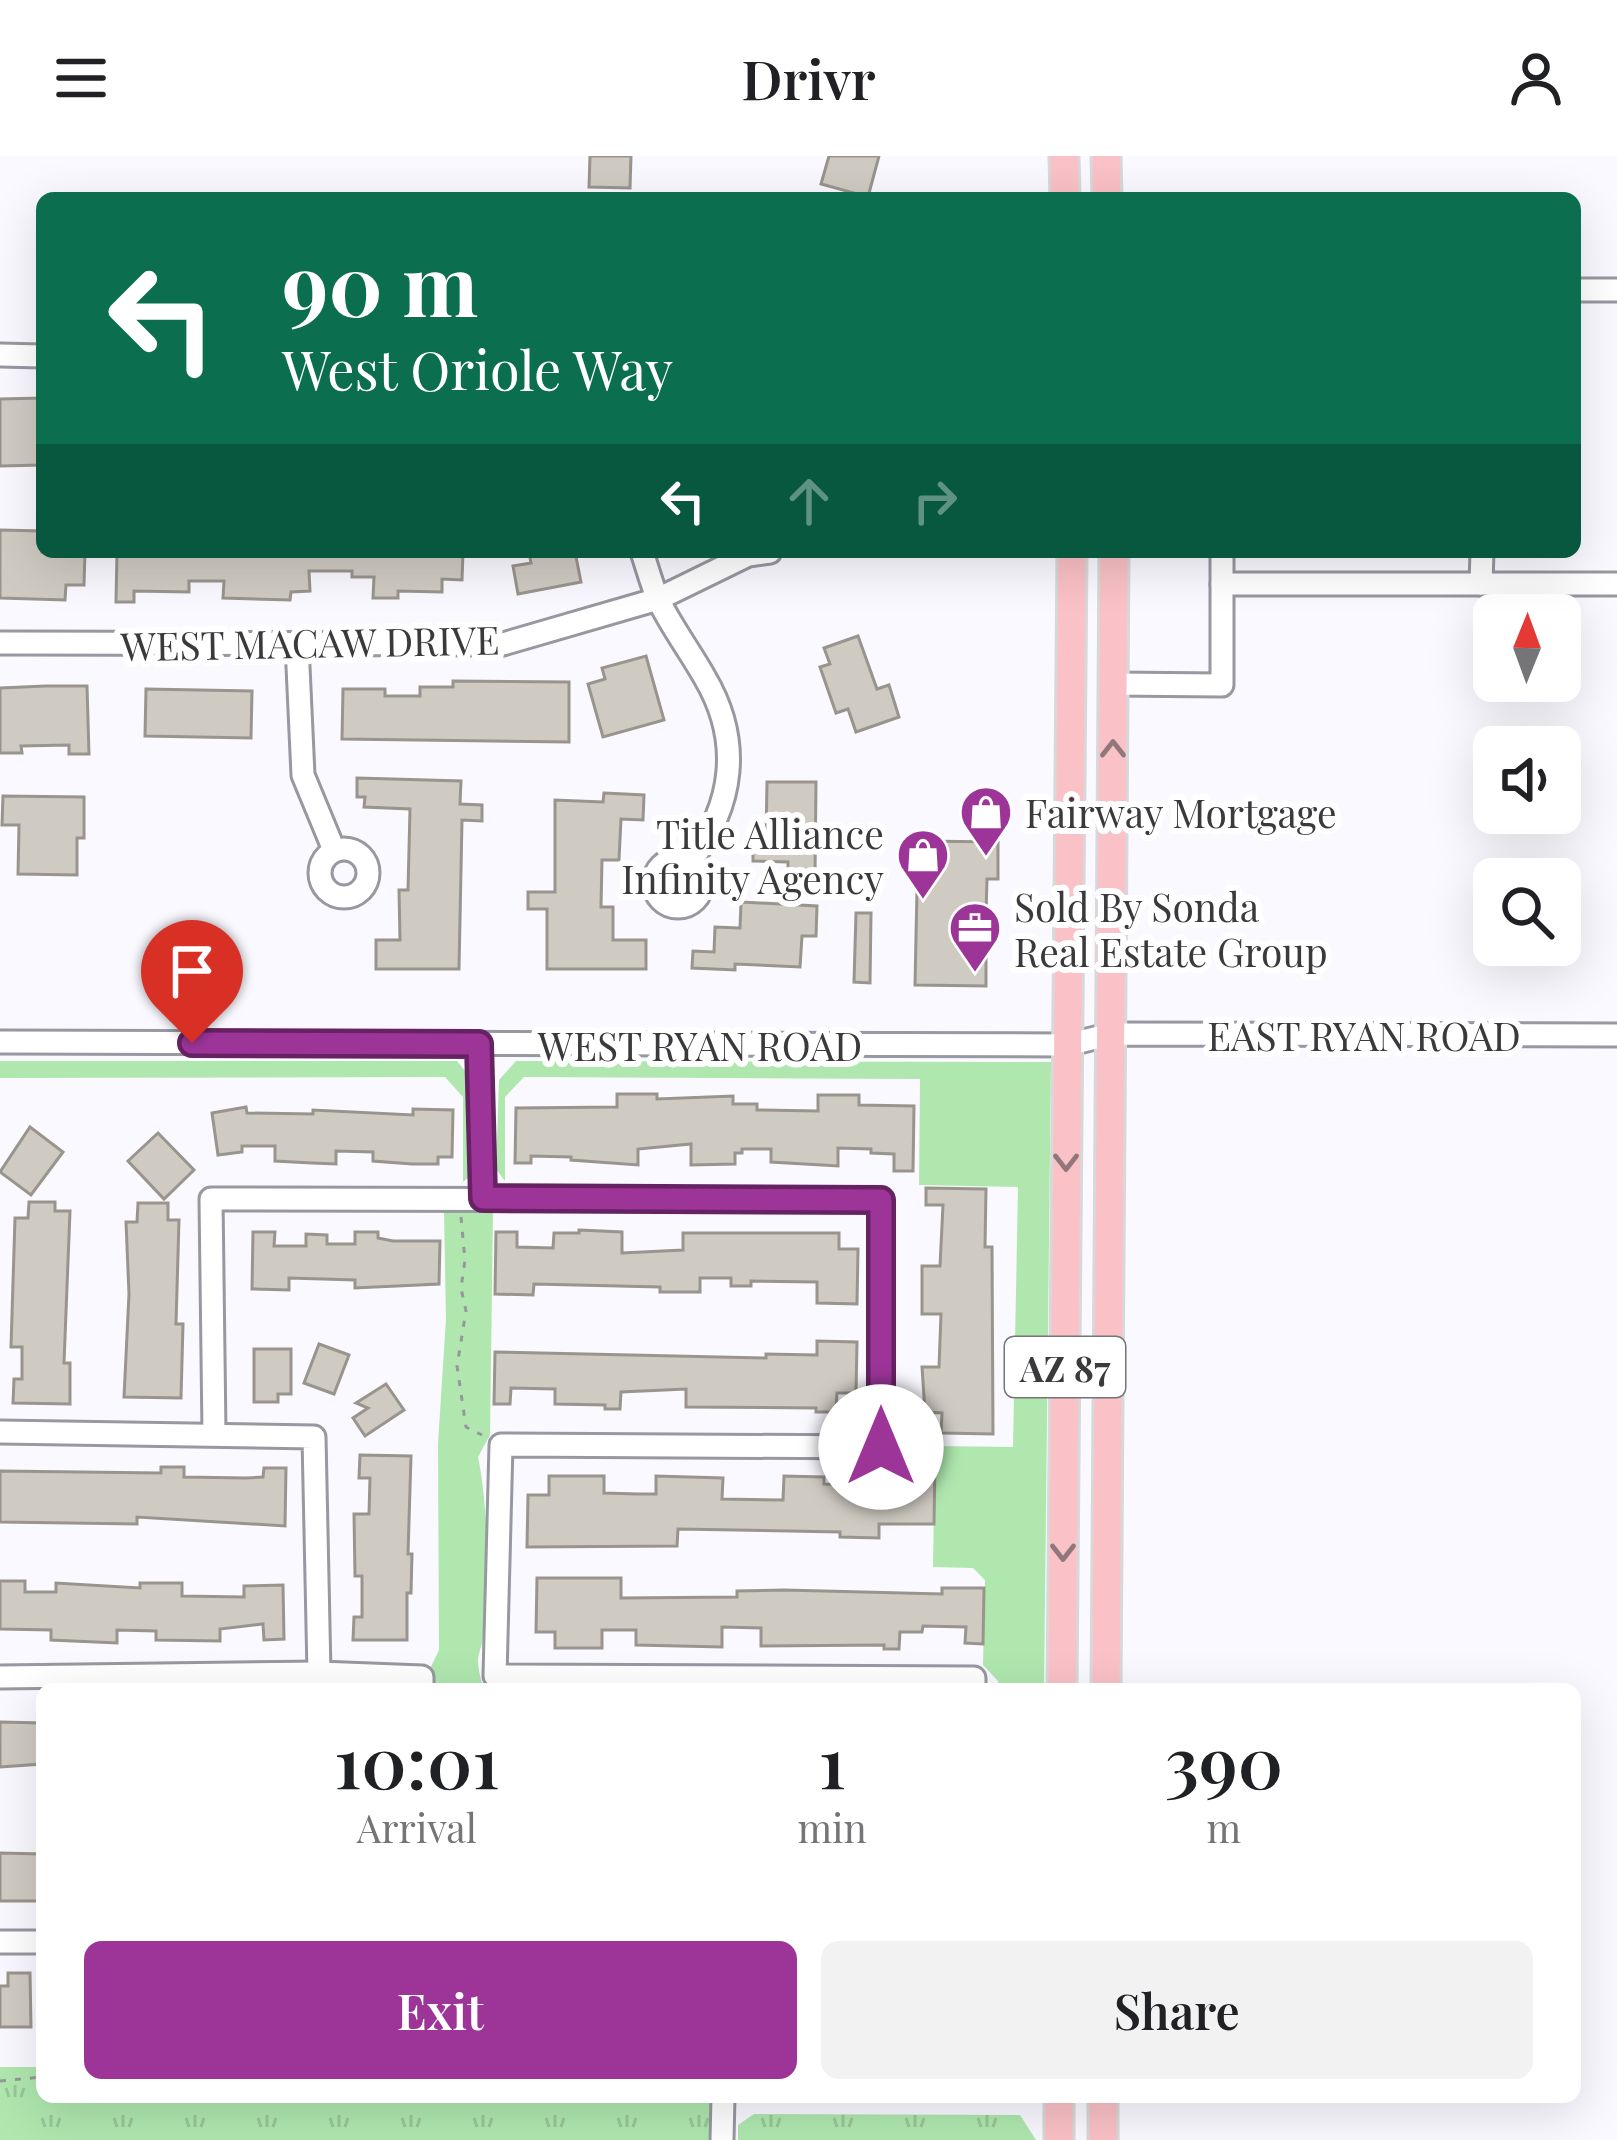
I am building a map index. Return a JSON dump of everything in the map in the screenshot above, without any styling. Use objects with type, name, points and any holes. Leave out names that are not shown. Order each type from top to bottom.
[{"type":"main road","points":[[1064,156],[1065,192]]},
{"type":"main road","points":[[1106,156],[1107,192]]},
{"type":"main road","name":"AZ 87","points":[[1062,1683],[1072,558]]},
{"type":"main road","name":"AZ 87","points":[[1106,1683],[1114,558]]},
{"type":"main road","points":[[1059,2103],[1059,2140]]},
{"type":"main road","points":[[1102,2140],[1103,2103]]},
{"type":"street","points":[[1581,290],[1617,290]]},
{"type":"street","points":[[0,356],[36,356]]},
{"type":"street","points":[[644,558],[658,599],[709,684],[730,744],[730,782],[720,814],[691,862]]},
{"type":"street","name":"WEST MACAW DRIVE","points":[[0,644],[503,644],[658,599],[745,558]]},
{"type":"street","points":[[1113,684],[1222,685],[1222,558]]},
{"type":"street","points":[[1481,584],[1482,558]]},
{"type":"street","points":[[1222,584],[1617,584]]},
{"type":"street","points":[[297,646],[304,775],[334,850]]},
{"type":"street","name":"WEST RYAN ROAD","points":[[0,1042],[1067,1045],[1111,1034]]},
{"type":"street","name":"EAST RYAN ROAD","points":[[1111,1034],[1617,1036]]},
{"type":"street","points":[[472,1198],[479,1044]]},
{"type":"street","points":[[214,1433],[211,1199],[881,1200],[881,1447],[501,1445],[495,1676],[914,1683]]},
{"type":"street","points":[[0,1432],[314,1437],[319,1673]]},
{"type":"street","points":[[0,1677],[319,1673],[422,1683]]},
{"type":"street","points":[[0,1942],[36,1942]]},
{"type":"street","points":[[722,2140],[723,2103]]},
{"type":"path","points":[[472,1198],[460,1237],[466,1311],[458,1366],[460,1396],[466,1427],[501,1445]]},
{"type":"path","points":[[0,2081],[36,2078]]},
{"type":"green space","points":[[0,1061],[457,1061],[470,1077],[469,1177],[463,1182],[463,1097],[445,1077],[0,1078]]},
{"type":"green space","points":[[516,1061],[1051,1062],[1044,1683],[998,1683],[983,1665],[985,1580],[973,1568],[933,1567],[935,1446],[1013,1447],[1018,1187],[919,1185],[920,1079],[524,1077],[505,1097],[505,1181],[496,1169],[499,1080]]},
{"type":"green space","points":[[444,1211],[493,1211],[490,1435],[478,1457],[487,1565],[485,1628],[478,1665],[482,1683],[435,1683],[429,1671],[439,1650],[438,1444],[446,1319]]},
{"type":"green space","points":[[0,2067],[36,2067],[36,2103],[711,2103],[712,2140],[0,2140]]},
{"type":"green space","points":[[754,2114],[1020,2115],[1036,2140],[738,2140],[738,2125]]},
{"type":"building","points":[[590,156],[631,156],[630,188],[589,187]]},
{"type":"building","points":[[829,156],[879,156],[869,192],[821,184]]},
{"type":"building","points":[[36,398],[36,465],[0,466],[0,399]]},
{"type":"building","points":[[0,530],[36,531],[36,558],[85,558],[84,585],[66,585],[65,600],[0,598]]},
{"type":"building","points":[[117,558],[463,558],[462,580],[442,579],[442,592],[398,591],[398,598],[373,598],[374,577],[352,577],[352,571],[309,571],[310,591],[291,592],[290,600],[223,598],[224,581],[189,581],[189,592],[134,591],[134,602],[116,602]]},
{"type":"building","points":[[530,558],[576,558],[581,582],[518,594],[513,566],[531,563]]},
{"type":"building","points":[[858,636],[877,689],[889,685],[899,717],[856,732],[848,709],[836,713],[820,667],[830,664],[824,648]]},
{"type":"building","points":[[646,656],[664,720],[603,737],[588,684],[605,679],[602,668]]},
{"type":"building","points":[[453,681],[569,682],[569,742],[342,739],[343,689],[385,689],[385,696],[420,696],[420,687],[453,687]]},
{"type":"building","points":[[87,686],[89,754],[69,754],[69,745],[21,746],[22,753],[0,753],[0,688]]},
{"type":"building","points":[[146,689],[252,691],[251,738],[145,736]]},
{"type":"building","points":[[357,778],[461,781],[460,804],[482,805],[482,821],[462,820],[459,969],[376,969],[376,940],[400,940],[399,890],[408,890],[410,809],[364,807],[365,797],[357,797]]},
{"type":"building","points":[[767,782],[816,782],[815,876],[788,876],[788,862],[753,861],[753,838],[766,838]]},
{"type":"building","points":[[604,793],[644,795],[643,820],[621,819],[619,860],[602,860],[601,907],[613,907],[613,940],[646,940],[646,969],[547,969],[547,909],[528,909],[528,892],[555,892],[555,800],[603,802]]},
{"type":"building","points":[[3,796],[84,797],[84,838],[77,838],[77,875],[18,874],[19,825],[2,825]]},
{"type":"building","points":[[918,841],[998,842],[998,879],[987,879],[986,915],[993,915],[992,946],[986,946],[986,986],[915,985]]},
{"type":"building","points":[[741,902],[817,906],[816,936],[802,936],[800,967],[735,964],[735,970],[692,968],[693,951],[714,952],[715,927],[740,928]]},
{"type":"building","points":[[856,913],[871,913],[870,983],[854,982]]},
{"type":"building","points":[[617,1094],[657,1094],[657,1099],[733,1096],[733,1104],[757,1104],[757,1110],[818,1111],[818,1095],[859,1095],[859,1105],[914,1106],[913,1171],[894,1171],[894,1154],[838,1148],[838,1166],[771,1162],[771,1149],[742,1149],[735,1153],[735,1164],[691,1165],[691,1144],[638,1149],[638,1165],[531,1156],[531,1163],[515,1163],[516,1108],[617,1107]]},
{"type":"building","points":[[246,1107],[247,1113],[313,1114],[313,1110],[413,1115],[413,1109],[453,1110],[452,1157],[438,1157],[438,1164],[412,1164],[373,1161],[373,1152],[336,1151],[336,1164],[275,1161],[275,1146],[242,1146],[242,1152],[218,1155],[212,1113]]},
{"type":"building","points":[[30,1127],[63,1152],[31,1195],[0,1172]]},
{"type":"building","points":[[158,1133],[194,1170],[164,1199],[128,1161]]},
{"type":"building","points":[[926,1188],[986,1189],[985,1247],[992,1247],[993,1434],[941,1433],[942,1413],[925,1412],[922,1367],[939,1367],[941,1314],[922,1314],[922,1266],[940,1266],[943,1205],[926,1205]]},
{"type":"building","points":[[29,1202],[55,1202],[55,1211],[70,1211],[64,1363],[70,1363],[70,1404],[13,1403],[14,1379],[22,1379],[22,1347],[11,1347],[15,1218],[28,1218]]},
{"type":"building","points":[[138,1203],[168,1203],[168,1220],[179,1220],[176,1324],[183,1324],[181,1398],[124,1397],[129,1294],[126,1222],[137,1222]]},
{"type":"building","points":[[253,1232],[275,1232],[274,1246],[306,1246],[306,1234],[327,1235],[327,1244],[355,1244],[355,1232],[378,1232],[378,1238],[393,1241],[440,1241],[439,1284],[355,1288],[355,1280],[289,1278],[289,1290],[252,1289]]},
{"type":"building","points":[[496,1232],[517,1232],[517,1247],[553,1248],[554,1233],[622,1232],[622,1253],[683,1250],[683,1233],[839,1233],[839,1249],[858,1249],[857,1304],[817,1303],[817,1282],[751,1281],[751,1286],[731,1286],[731,1278],[700,1278],[700,1292],[534,1284],[533,1295],[495,1294]]},
{"type":"building","points":[[817,1341],[857,1342],[856,1393],[837,1393],[836,1412],[686,1407],[686,1389],[621,1392],[620,1409],[555,1404],[555,1389],[511,1388],[510,1404],[494,1404],[495,1352],[766,1358],[766,1354],[817,1355]]},
{"type":"building","points":[[319,1344],[349,1355],[334,1394],[304,1383]]},
{"type":"building","points":[[254,1349],[291,1349],[291,1394],[278,1394],[278,1402],[254,1402]]},
{"type":"building","points":[[386,1384],[404,1410],[365,1436],[353,1418],[368,1408],[356,1403]]},
{"type":"building","points":[[360,1455],[411,1456],[407,1640],[353,1640],[354,1617],[362,1617],[362,1576],[355,1576],[354,1514],[369,1514],[370,1478],[359,1478]]},
{"type":"building","points":[[917,1462],[935,1462],[934,1524],[879,1524],[879,1538],[840,1537],[840,1532],[678,1529],[677,1546],[527,1547],[528,1495],[549,1495],[549,1476],[604,1476],[604,1493],[638,1494],[656,1494],[656,1476],[723,1478],[722,1499],[783,1500],[784,1476],[824,1477],[824,1484],[895,1485],[895,1480],[917,1481]]},
{"type":"building","points":[[161,1467],[184,1467],[184,1477],[246,1478],[263,1477],[264,1468],[286,1468],[285,1526],[137,1517],[137,1524],[0,1522],[0,1471],[161,1473]]},
{"type":"building","points":[[537,1578],[621,1578],[621,1598],[737,1597],[737,1591],[784,1590],[942,1594],[942,1588],[984,1588],[983,1644],[965,1643],[966,1627],[923,1626],[922,1632],[900,1632],[899,1649],[884,1649],[884,1645],[761,1646],[761,1628],[722,1627],[722,1647],[636,1645],[636,1630],[602,1630],[602,1648],[555,1648],[555,1632],[536,1632]]},
{"type":"building","points":[[0,1581],[25,1581],[25,1592],[56,1592],[56,1583],[140,1588],[140,1583],[182,1583],[182,1596],[244,1597],[244,1586],[283,1585],[284,1639],[264,1640],[263,1624],[220,1629],[220,1641],[156,1640],[156,1631],[117,1630],[117,1643],[51,1640],[51,1630],[0,1629]]},
{"type":"building","points":[[0,1722],[36,1723],[36,1764],[0,1767]]},
{"type":"building","points":[[0,1853],[36,1854],[36,1901],[0,1901]]},
{"type":"building","points":[[8,1973],[30,1973],[31,2027],[0,2027],[0,1986],[8,1986]]},
{"type":"place","name":"Fairway Mortgage","points":[[986,858]]},
{"type":"place","name":"Title Alliance Infinity Agency","points":[[923,901]]},
{"type":"place","name":"Sold By Sonda Real Estate Group","points":[[975,974]]},
{"type":"route","points":[[192,1043],[479,1044],[483,1198],[881,1200],[881,1447]]}]
